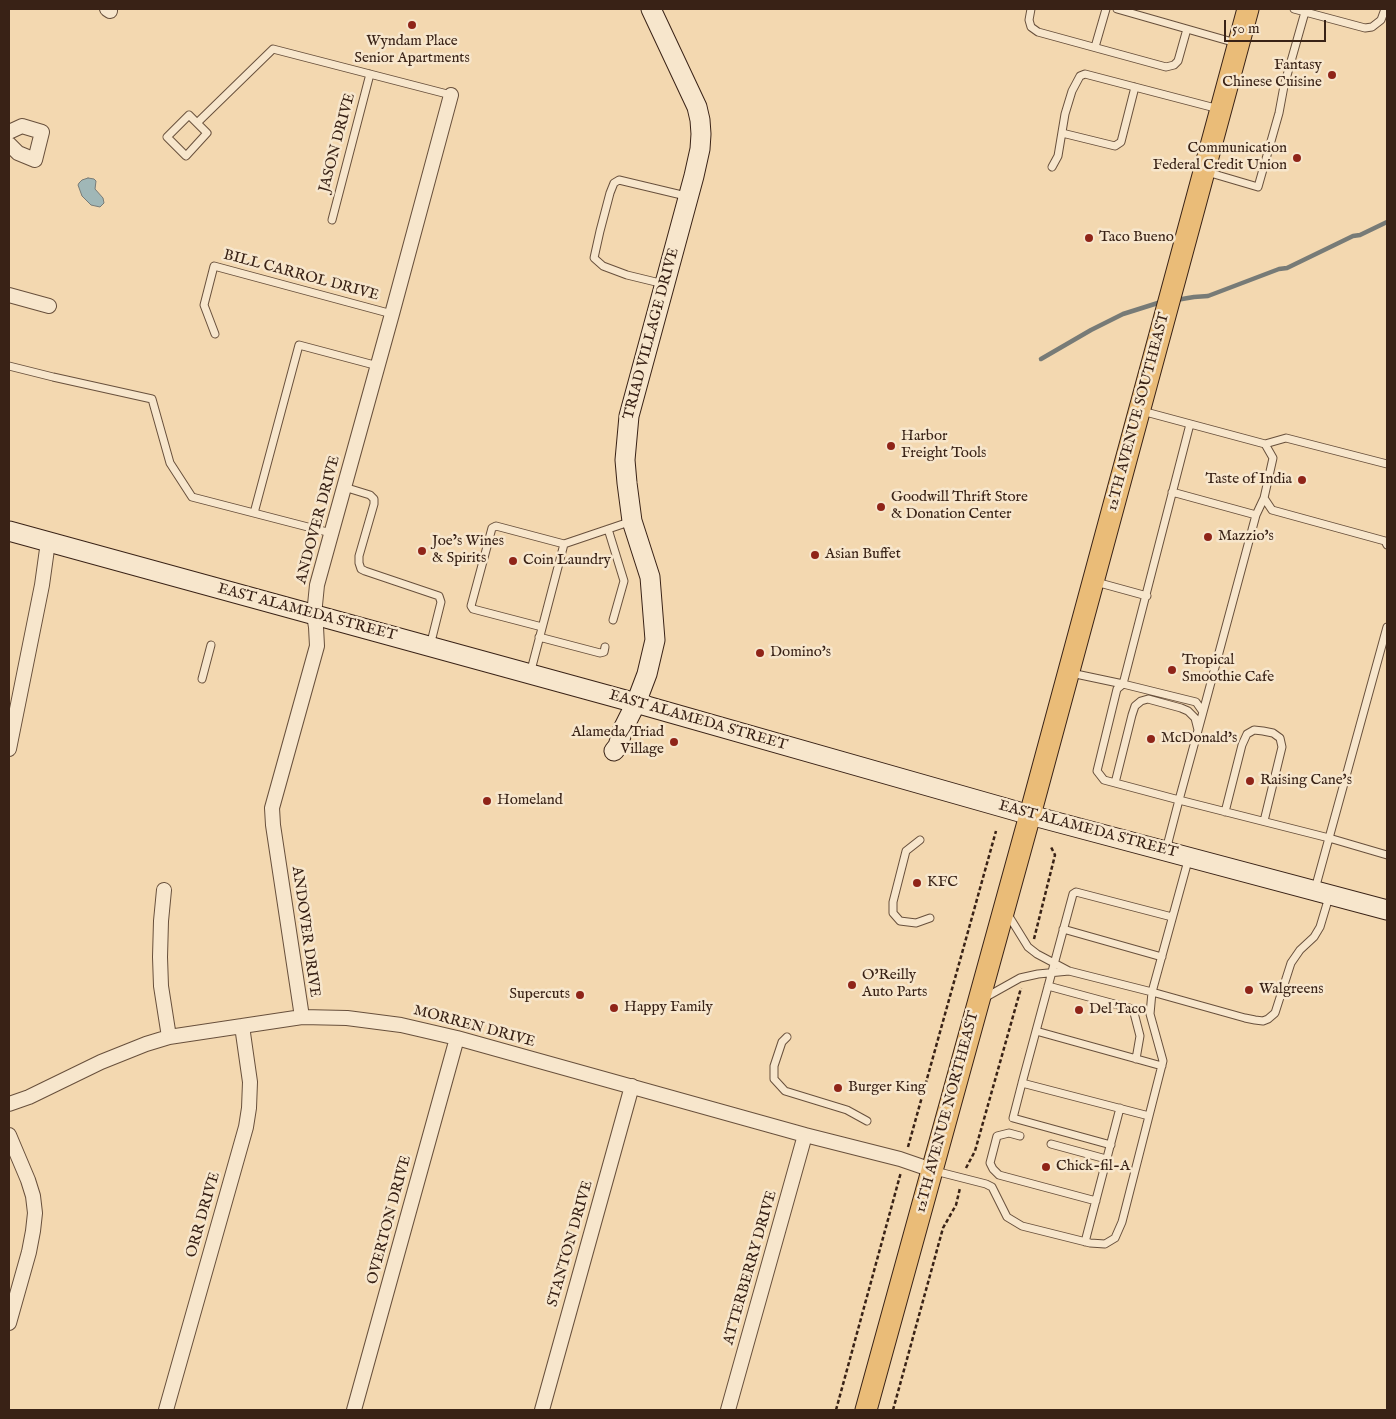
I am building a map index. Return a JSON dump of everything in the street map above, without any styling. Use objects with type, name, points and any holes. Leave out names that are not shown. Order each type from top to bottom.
[{"type":"main road","name":"12TH AVENUE SOUTHEAST","points":[[1030,815],[1248,9]]},
{"type":"main road","name":"12TH AVENUE NORTHEAST","points":[[866,1410],[1030,815]]},
{"type":"street","name":"TRIAD VILLAGE DRIVE","points":[[614,752],[647,674],[655,640],[650,577],[632,521],[626,484],[625,460],[629,416],[688,197],[700,149],[701,134],[697,107],[651,9]]},
{"type":"street","name":"ANDOVER DRIVE","points":[[302,1018],[272,808],[317,646],[314,615],[317,584],[451,95]]},
{"type":"street","points":[[9,132],[22,126],[42,132],[35,160],[18,153],[9,144]]},
{"type":"street","points":[[9,295],[49,306]]},
{"type":"street","name":"EAST ALAMEDA STREET","points":[[9,531],[636,703],[1030,815],[1387,910]]},
{"type":"street","points":[[9,749],[42,585],[48,542]]},
{"type":"street","points":[[164,890],[160,957],[161,986],[169,1037]]},
{"type":"street","name":"MORREN DRIVE","points":[[9,1104],[28,1097],[101,1062],[169,1037],[302,1018],[347,1018],[401,1024],[457,1038],[932,1170]]},
{"type":"street","name":"ORR DRIVE","points":[[166,1410],[246,1127],[250,1082],[242,1026]]},
{"type":"street","name":"OVERTON DRIVE","points":[[354,1410],[457,1038]]},
{"type":"street","name":"STANTON DRIVE","points":[[542,1410],[632,1086]]},
{"type":"street","points":[[9,1135],[28,1180],[33,1196],[35,1213],[29,1252],[9,1323]]},
{"type":"street","name":"ATTERBERRY DRIVE","points":[[728,1410],[805,1135]]},
{"type":"lane","points":[[1032,9],[1028,20],[1031,27],[1038,32],[1166,66],[1174,65],[1178,61],[1188,29]]},
{"type":"lane","points":[[1095,47],[1106,9]]},
{"type":"lane","points":[[1117,9],[1239,43]]},
{"type":"lane","points":[[1294,9],[1366,28],[1372,27],[1381,20],[1385,9]]},
{"type":"lane","points":[[1205,172],[1258,187],[1305,12]]},
{"type":"lane","points":[[198,123],[273,49],[451,95]]},
{"type":"lane","name":"JASON DRIVE","points":[[332,220],[370,74]]},
{"type":"lane","points":[[1052,167],[1058,156],[1065,114],[1070,99],[1077,80],[1085,74],[1221,110]]},
{"type":"lane","points":[[1062,133],[1115,146],[1121,142],[1135,87]]},
{"type":"lane","points":[[189,115],[198,123],[207,133],[186,156],[167,137],[189,115]]},
{"type":"lane","points":[[664,284],[626,275],[603,266],[594,258],[610,193],[614,183],[620,180],[688,197]]},
{"type":"lane","name":"BILL CARROL DRIVE","points":[[215,334],[204,305],[214,266],[392,314]]},
{"type":"lane","points":[[254,513],[299,345],[378,366]]},
{"type":"lane","points":[[9,366],[152,398],[170,463],[192,497],[330,533]]},
{"type":"lane","points":[[1139,410],[1265,444],[1286,438],[1387,464]]},
{"type":"lane","points":[[1190,424],[1147,596],[1123,684],[1116,689],[1096,771],[1104,780],[1387,854]]},
{"type":"lane","points":[[1166,850],[1256,515],[1264,498],[1273,458],[1265,444]]},
{"type":"lane","points":[[344,487],[374,499],[359,556],[361,569],[439,596],[441,602],[430,647]]},
{"type":"lane","points":[[1172,492],[1256,515]]},
{"type":"lane","points":[[1264,498],[1272,510],[1385,541],[1387,545]]},
{"type":"lane","points":[[542,627],[473,609],[471,606],[492,528],[496,526],[564,544],[632,521]]},
{"type":"lane","points":[[608,529],[624,581],[613,620]]},
{"type":"lane","points":[[530,674],[564,544]]},
{"type":"lane","points":[[1093,581],[1147,596]]},
{"type":"lane","points":[[1004,908],[1024,942],[1031,950],[1069,971],[1245,1018],[1268,1020],[1275,1013],[1292,962],[1300,950],[1314,937],[1320,927],[1322,892],[1329,838],[1387,627]]},
{"type":"lane","points":[[539,637],[600,653],[605,650]]},
{"type":"lane","points":[[202,679],[211,644]]},
{"type":"lane","points":[[1068,672],[1196,702],[1203,712]]},
{"type":"lane","points":[[1115,783],[1132,715],[1135,706],[1141,702],[1148,700],[1188,711],[1194,718],[1198,731]]},
{"type":"lane","points":[[1225,812],[1242,745],[1247,734],[1254,730],[1263,730],[1273,733],[1280,738],[1282,747],[1264,821]]},
{"type":"lane","points":[[920,840],[906,851],[892,902],[893,913],[900,921],[916,923],[930,918]]},
{"type":"lane","points":[[932,1170],[992,1187],[1007,1217],[1022,1226],[1085,1242],[1105,1244],[1116,1238],[1122,1222],[1164,1061],[1150,1014],[1152,992],[1189,857]]},
{"type":"lane","points":[[1009,1133],[1073,894],[1076,892],[1172,917]]},
{"type":"lane","points":[[1063,929],[1162,957]]},
{"type":"lane","points":[[979,1001],[1020,978],[1069,971]]},
{"type":"lane","points":[[1048,986],[1133,1009],[1140,1036],[1136,1059]]},
{"type":"lane","points":[[1036,1031],[1162,1066]]},
{"type":"lane","points":[[787,1036],[782,1042],[774,1066],[774,1079],[785,1092],[847,1110],[867,1121]]},
{"type":"lane","points":[[1022,1083],[1149,1116]]},
{"type":"lane","points":[[1085,1242],[1120,1108]]},
{"type":"lane","points":[[1013,1118],[1111,1145]]},
{"type":"lane","points":[[1020,1136],[1009,1133],[997,1136],[990,1163],[999,1175],[1096,1201]]},
{"type":"lane","points":[[1051,1144],[1106,1159]]},
{"type":"path","points":[[836,1410],[996,831]]},
{"type":"path","points":[[1031,950],[1056,855],[1051,847]]},
{"type":"path","points":[[893,1410],[943,1228],[956,1205],[965,1170],[975,1152],[1024,977]]},
{"type":"water","points":[[88,178],[96,181],[95,189],[103,198],[104,203],[100,207],[91,205],[82,196],[78,185],[82,180]]},
{"type":"waterway","points":[[1176,300],[1208,296],[1279,269],[1287,268],[1387,222]]},
{"type":"waterway","points":[[1041,359],[1123,314],[1161,302]]},
{"type":"place","name":"Wyndam Place Senior Apartments","points":[[412,25]]},
{"type":"place","name":"Fantasy Chinese Cuisine","points":[[1332,75]]},
{"type":"place","name":"Communication Federal Credit Union","points":[[1297,158]]},
{"type":"place","name":"Taco Bueno","points":[[1089,238]]},
{"type":"place","name":"Harbor Freight Tools","points":[[891,446]]},
{"type":"place","name":"Taste of India","points":[[1302,480]]},
{"type":"place","name":"Goodwill Thrift Store & Donation Center","points":[[881,507]]},
{"type":"place","name":"Mazzio's","points":[[1208,537]]},
{"type":"place","name":"Joe’s Wines & Spirits","points":[[422,551]]},
{"type":"place","name":"Asian Buffet","points":[[815,555]]},
{"type":"place","name":"Coin Laundry","points":[[513,561]]},
{"type":"place","name":"Domino's","points":[[760,653]]},
{"type":"place","name":"Tropical Smoothie Cafe","points":[[1172,670]]},
{"type":"place","name":"McDonald's","points":[[1151,739]]},
{"type":"place","name":"Alameda/Triad Village","points":[[674,742]]},
{"type":"place","name":"Raising Cane's","points":[[1250,781]]},
{"type":"place","name":"Homeland","points":[[487,801]]},
{"type":"place","name":"KFC","points":[[917,883]]},
{"type":"place","name":"O'Reilly Auto Parts","points":[[852,985]]},
{"type":"place","name":"Walgreens","points":[[1249,990]]},
{"type":"place","name":"Supercuts","points":[[580,995]]},
{"type":"place","name":"Happy Family","points":[[614,1008]]},
{"type":"place","name":"Del Taco","points":[[1079,1010]]},
{"type":"place","name":"Burger King","points":[[838,1088]]},
{"type":"place","name":"Chick-fil-A","points":[[1046,1167]]}]
